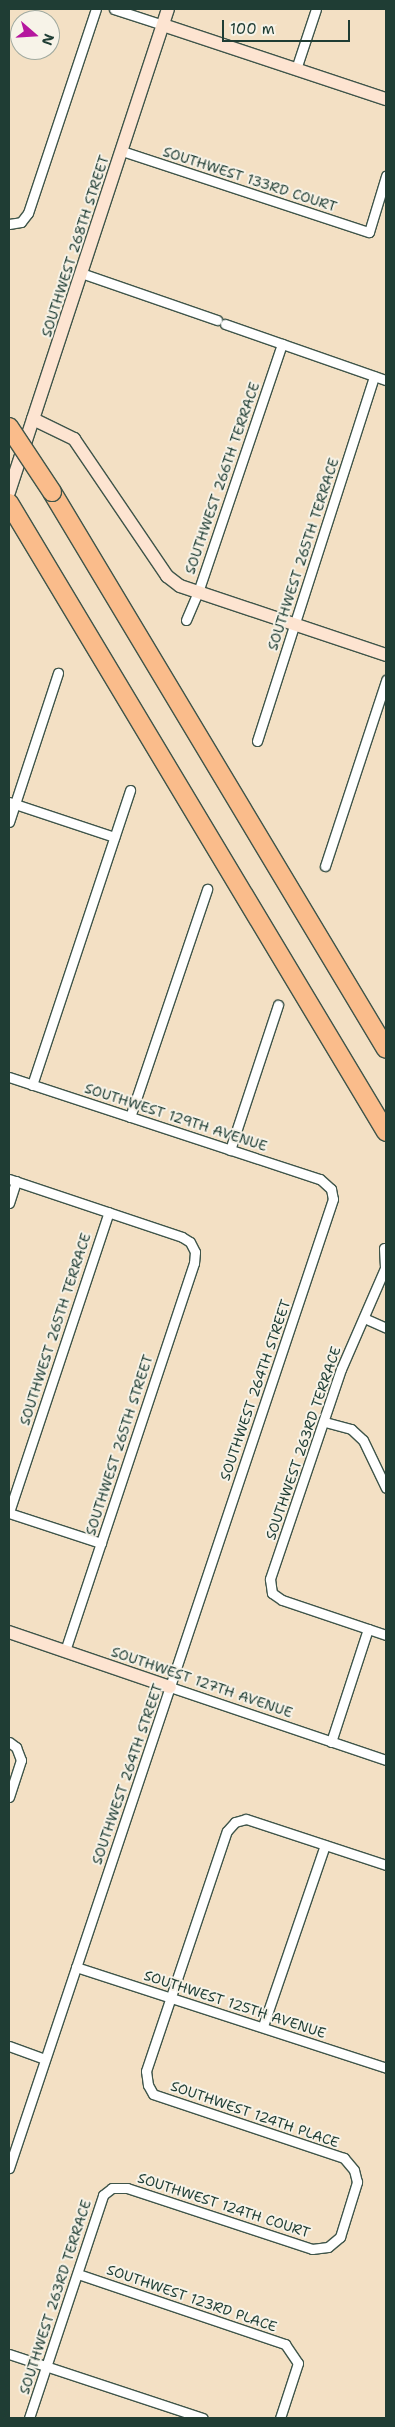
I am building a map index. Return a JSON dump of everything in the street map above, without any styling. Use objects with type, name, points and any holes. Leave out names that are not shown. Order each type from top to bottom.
[{"type":"highway","points":[[9,427],[52,492],[386,1049]]},
{"type":"highway","points":[[9,503],[386,1132]]},
{"type":"street","points":[[9,224],[21,222],[28,213],[96,9]]},
{"type":"street","points":[[114,9],[386,99]]},
{"type":"street","name":"SOUTHWEST 268TH STREET","points":[[9,492],[168,9]]},
{"type":"street","points":[[296,69],[316,9]]},
{"type":"street","name":"SOUTHWEST 133RD COURT","points":[[122,151],[369,232],[386,176]]},
{"type":"street","points":[[81,273],[386,380]]},
{"type":"street","name":"SOUTHWEST 266TH TERRACE","points":[[186,620],[198,592],[282,344]]},
{"type":"street","name":"SOUTHWEST 265TH TERRACE","points":[[257,741],[374,376]]},
{"type":"street","points":[[33,419],[74,439],[167,576],[180,586],[386,655]]},
{"type":"street","points":[[9,822],[12,803],[58,674]]},
{"type":"street","points":[[325,866],[386,680]]},
{"type":"street","points":[[32,1085],[130,790]]},
{"type":"street","points":[[12,803],[114,837]]},
{"type":"street","points":[[130,1117],[207,889]]},
{"type":"street","points":[[230,1150],[278,1006]]},
{"type":"street","name":"SOUTHWEST 129TH AVENUE","points":[[9,1077],[320,1179],[331,1189]]},
{"type":"street","points":[[9,1203],[12,1180],[109,1212]]},
{"type":"street","name":"SOUTHWEST 264TH STREET","points":[[9,2168],[332,1205],[331,1189]]},
{"type":"street","name":"SOUTHWEST 265TH TERRACE","points":[[9,1512],[109,1212]]},
{"type":"street","name":"SOUTHWEST 265TH STREET","points":[[65,1651],[194,1263],[193,1246],[182,1237],[109,1212]]},
{"type":"street","name":"SOUTHWEST 263RD TERRACE","points":[[368,1629],[282,1600],[272,1592],[270,1579],[325,1422],[341,1369],[385,1268],[384,1248]]},
{"type":"street","points":[[364,1318],[386,1328]]},
{"type":"street","points":[[325,1422],[351,1429],[363,1440],[386,1488]]},
{"type":"street","points":[[9,1512],[101,1543]]},
{"type":"street","points":[[331,1742],[368,1629],[386,1635]]},
{"type":"street","name":"SOUTHWEST 127TH AVENUE","points":[[9,1632],[386,1760]]},
{"type":"street","points":[[9,1797],[21,1760],[12,1744]]},
{"type":"street","points":[[170,1997],[227,1831],[235,1822],[246,1819],[386,1865]]},
{"type":"street","points":[[263,2026],[326,1845]]},
{"type":"street","name":"SOUTHWEST 125TH AVENUE","points":[[76,1967],[263,2026],[386,2068]]},
{"type":"street","name":"SOUTHWEST 124TH PLACE","points":[[170,1997],[146,2071],[148,2085],[153,2094],[344,2158],[354,2170],[357,2182],[340,2237],[328,2247]]},
{"type":"street","points":[[9,2046],[45,2058]]},
{"type":"street","name":"SOUTHWEST 263RD TERRACE","points":[[29,2418],[103,2195],[112,2188]]},
{"type":"street","name":"SOUTHWEST 124TH COURT","points":[[112,2188],[128,2188],[312,2248],[328,2247]]},
{"type":"street","name":"SOUTHWEST 123RD PLACE","points":[[78,2274],[285,2344],[295,2354],[298,2363],[280,2418]]},
{"type":"street","points":[[9,2354],[203,2418]]}]
